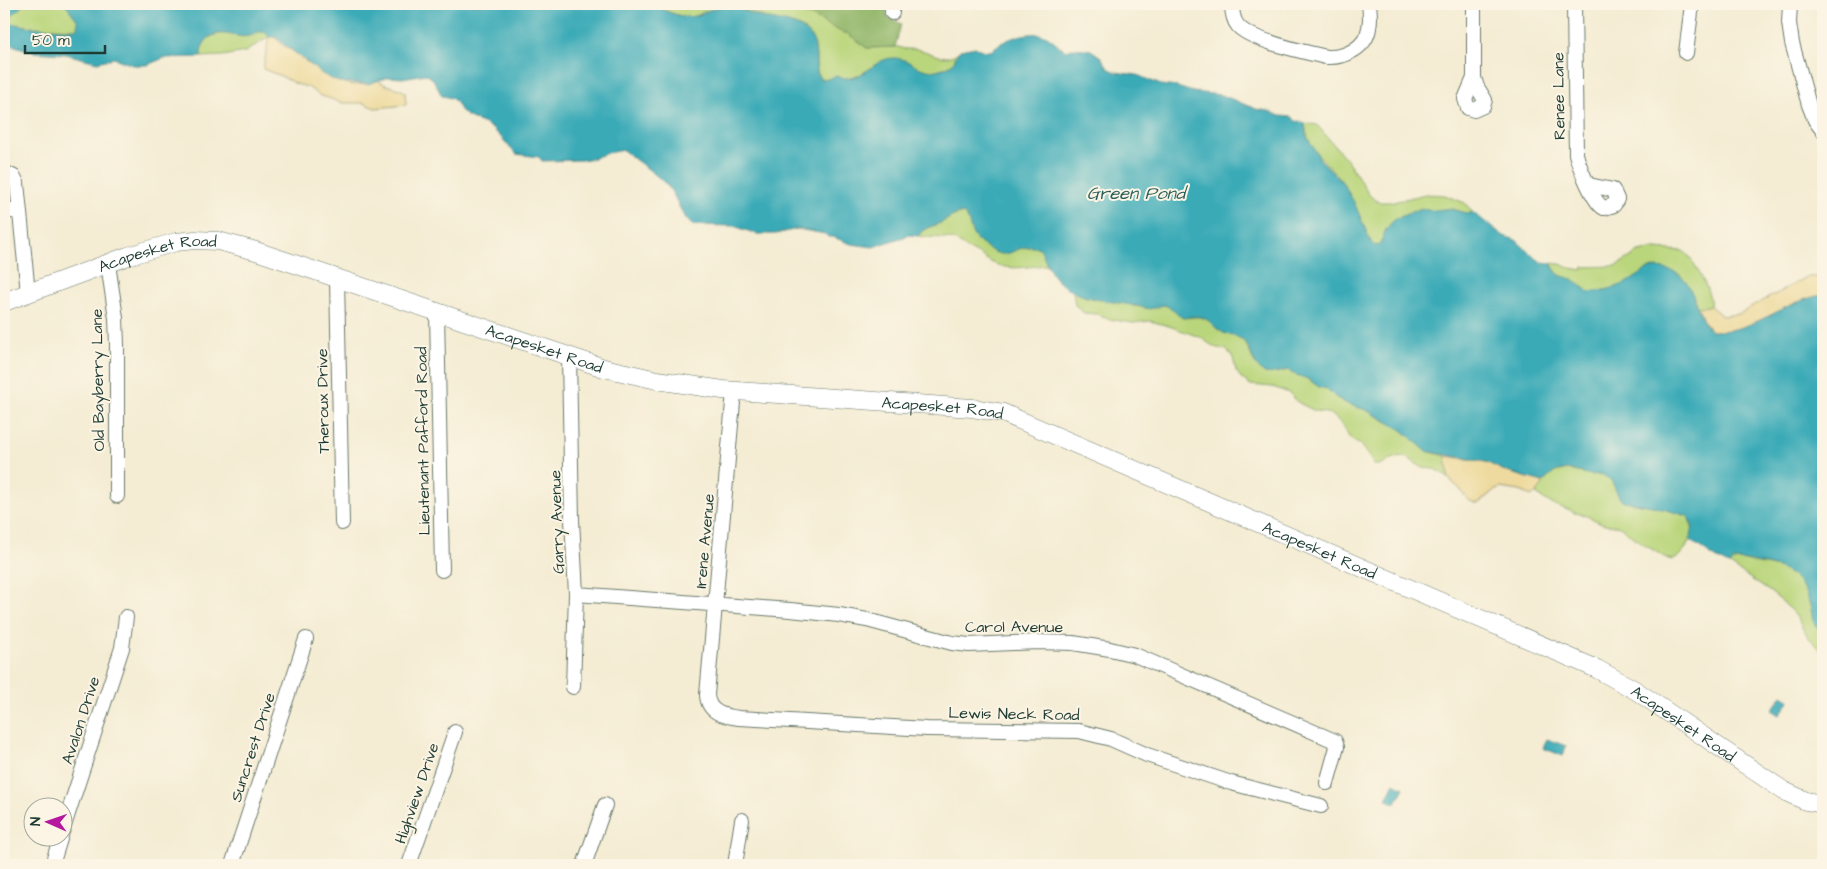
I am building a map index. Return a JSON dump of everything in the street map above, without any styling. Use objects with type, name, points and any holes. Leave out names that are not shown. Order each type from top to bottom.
[{"type":"main road","name":"Acapesket Road","points":[[4,302],[165,244],[206,240],[239,246],[604,368],[657,380],[734,391],[978,408],[1002,413],[1597,669],[1636,690],[1784,791],[1806,801],[1823,804]]},
{"type":"street","points":[[1232,4],[1234,19],[1238,26],[1254,37],[1335,58],[1350,53],[1364,41],[1369,28],[1370,4]]},
{"type":"street","points":[[1474,4],[1474,78]]},
{"type":"street","name":"Renee Lane","points":[[1574,4],[1576,154],[1579,167],[1589,185]]},
{"type":"street","points":[[1686,53],[1692,4]]},
{"type":"street","points":[[1790,4],[1789,23],[1792,43],[1812,112],[1823,131]]},
{"type":"street","points":[[4,172],[9,174],[17,183],[28,293]]},
{"type":"street","points":[[4,209],[20,213]]},
{"type":"street","name":"Old Bayberry Lane","points":[[108,264],[116,318],[117,496]]},
{"type":"street","name":"Theroux Drive","points":[[337,278],[342,523]]},
{"type":"street","name":"Lieutenant Pafford Road","points":[[437,312],[442,570]]},
{"type":"street","name":"Garry Avenue","points":[[569,356],[572,520],[576,594],[573,687]]},
{"type":"street","name":"Irene Avenue","points":[[707,695],[734,391]]},
{"type":"street","name":"Carol Avenue","points":[[576,594],[790,610],[867,620],[952,644],[1073,643],[1135,655],[1335,741],[1337,747],[1327,783]]},
{"type":"street","name":"Avalon Drive","points":[[72,801],[122,648],[126,617]]},
{"type":"street","name":"Suncrest Drive","points":[[232,865],[306,639]]},
{"type":"street","name":"Lewis Neck Road","points":[[707,695],[709,705],[713,710],[724,715],[739,718],[927,729],[1079,731],[1111,739],[1147,755],[1231,782],[1321,806]]},
{"type":"street","name":"Highview Drive","points":[[409,865],[455,732]]},
{"type":"street","points":[[584,865],[604,805]]},
{"type":"street","points":[[735,865],[742,820]]},
{"type":"street","points":[[52,865],[58,846]]},
{"type":"green space","points":[[24,4],[65,4],[78,21],[77,29],[32,27],[6,21]]},
{"type":"green space","points":[[653,4],[757,4],[779,13],[798,12],[812,16],[847,33],[867,48],[899,47],[920,50],[942,57],[948,57],[958,52],[953,63],[932,71],[920,69],[902,59],[884,61],[855,77],[846,79],[835,76],[828,79],[820,79],[813,40],[800,27],[739,8],[705,11],[690,17],[668,12]]},
{"type":"green space","points":[[757,4],[811,4],[816,6],[819,4],[870,4],[878,6],[886,4],[887,17],[901,24],[895,47],[867,48],[847,33],[843,33],[812,16],[798,12],[779,13]]},
{"type":"green space","points":[[256,31],[266,33],[269,37],[245,52],[201,57],[202,48],[206,41],[217,34],[244,37]]},
{"type":"green space","points":[[1305,123],[1317,125],[1347,160],[1368,194],[1378,202],[1393,202],[1425,194],[1445,195],[1465,203],[1472,212],[1469,214],[1450,208],[1434,211],[1418,209],[1410,211],[1391,223],[1379,244],[1375,246],[1371,242],[1343,183],[1314,149]]},
{"type":"green space","points":[[963,213],[968,219],[975,238],[988,249],[997,253],[1004,253],[1024,248],[1041,248],[1047,265],[1019,268],[1004,267],[966,249],[956,241],[918,236],[927,228]]},
{"type":"green space","points":[[1655,249],[1683,251],[1687,254],[1706,287],[1710,306],[1698,307],[1683,277],[1669,270],[1649,269],[1631,281],[1619,286],[1607,290],[1589,292],[1578,283],[1558,274],[1551,263],[1582,270],[1583,267],[1616,266],[1639,252]]},
{"type":"green space","points":[[1073,291],[1086,297],[1129,303],[1132,306],[1157,308],[1164,305],[1183,318],[1200,317],[1208,320],[1225,334],[1232,334],[1240,338],[1246,344],[1255,364],[1276,373],[1288,370],[1308,379],[1319,387],[1327,389],[1335,397],[1347,404],[1366,410],[1402,430],[1426,451],[1446,456],[1449,479],[1442,473],[1434,469],[1423,468],[1406,457],[1394,458],[1382,465],[1374,465],[1362,446],[1350,439],[1342,424],[1331,414],[1315,411],[1299,403],[1289,393],[1273,387],[1251,385],[1242,379],[1236,371],[1233,358],[1227,350],[1214,347],[1200,337],[1150,321],[1133,323],[1102,317],[1098,314],[1084,313],[1075,305]]},
{"type":"green space","points":[[1568,469],[1606,476],[1624,501],[1652,506],[1688,516],[1693,531],[1686,548],[1676,559],[1666,558],[1634,538],[1620,526],[1604,524],[1582,514],[1574,513],[1552,504],[1536,494],[1543,482],[1555,472]]},
{"type":"green space","points":[[1741,560],[1774,567],[1798,580],[1809,602],[1814,622],[1823,633],[1823,652],[1807,636],[1796,616],[1784,603],[1730,565],[1733,561]]},
{"type":"sand","points":[[272,36],[315,68],[338,81],[350,84],[363,84],[378,80],[402,90],[405,92],[406,105],[375,108],[363,103],[343,103],[319,95],[308,87],[296,84],[263,69],[269,37]]},
{"type":"sand","points":[[1807,277],[1823,277],[1823,295],[1795,303],[1742,327],[1711,331],[1703,320],[1698,307],[1710,306],[1722,316],[1739,314]]},
{"type":"sand","points":[[1446,456],[1486,462],[1507,472],[1543,482],[1539,490],[1532,496],[1520,491],[1500,488],[1479,503],[1475,503],[1468,500],[1449,479]]},
{"type":"water","name":"Green Pond","points":[[4,4],[24,4],[6,21],[9,23],[72,30],[77,28],[78,21],[65,4],[653,4],[673,14],[690,17],[714,8],[728,7],[790,24],[806,31],[815,46],[816,68],[820,79],[860,75],[878,62],[893,58],[905,60],[927,70],[941,69],[952,64],[960,50],[975,47],[984,51],[991,51],[1017,36],[1040,34],[1047,36],[1066,51],[1075,48],[1091,50],[1101,57],[1108,68],[1116,72],[1137,75],[1161,85],[1193,92],[1222,95],[1256,109],[1280,116],[1292,117],[1296,121],[1305,123],[1306,135],[1320,159],[1343,183],[1354,202],[1371,242],[1375,246],[1380,244],[1386,229],[1395,219],[1422,208],[1428,210],[1452,209],[1469,214],[1472,212],[1504,236],[1516,240],[1534,257],[1542,262],[1551,263],[1556,272],[1576,281],[1588,292],[1619,286],[1649,269],[1658,268],[1673,272],[1682,277],[1689,286],[1703,320],[1711,331],[1742,327],[1795,303],[1823,295],[1823,633],[1814,622],[1806,593],[1797,580],[1785,571],[1770,566],[1740,560],[1733,561],[1730,565],[1722,562],[1690,540],[1693,527],[1688,516],[1652,506],[1624,501],[1620,499],[1611,480],[1601,474],[1591,475],[1567,469],[1555,472],[1543,482],[1507,472],[1486,462],[1426,451],[1402,430],[1366,410],[1347,404],[1335,397],[1327,389],[1319,387],[1308,379],[1291,373],[1288,370],[1273,373],[1261,371],[1245,342],[1221,332],[1205,318],[1192,316],[1183,318],[1164,305],[1148,309],[1098,300],[1075,293],[1056,279],[1040,248],[1022,248],[1004,254],[989,249],[974,237],[963,213],[927,228],[918,236],[910,235],[873,247],[851,244],[828,237],[825,234],[797,229],[776,234],[757,234],[734,226],[692,225],[685,217],[665,183],[623,150],[582,160],[542,161],[539,157],[516,154],[494,130],[462,113],[453,99],[442,96],[433,79],[426,74],[402,78],[389,77],[368,84],[338,82],[322,74],[275,37],[269,37],[264,32],[246,37],[216,34],[211,36],[202,47],[201,57],[164,58],[147,65],[133,65],[114,58],[97,62],[66,54],[34,52],[4,41]]},
{"type":"water","points":[[1782,695],[1790,700],[1780,715],[1772,710]]},
{"type":"water","points":[[1547,739],[1566,746],[1563,756],[1543,748]]},
{"type":"water","points":[[1394,783],[1404,788],[1395,804],[1386,799]]}]
